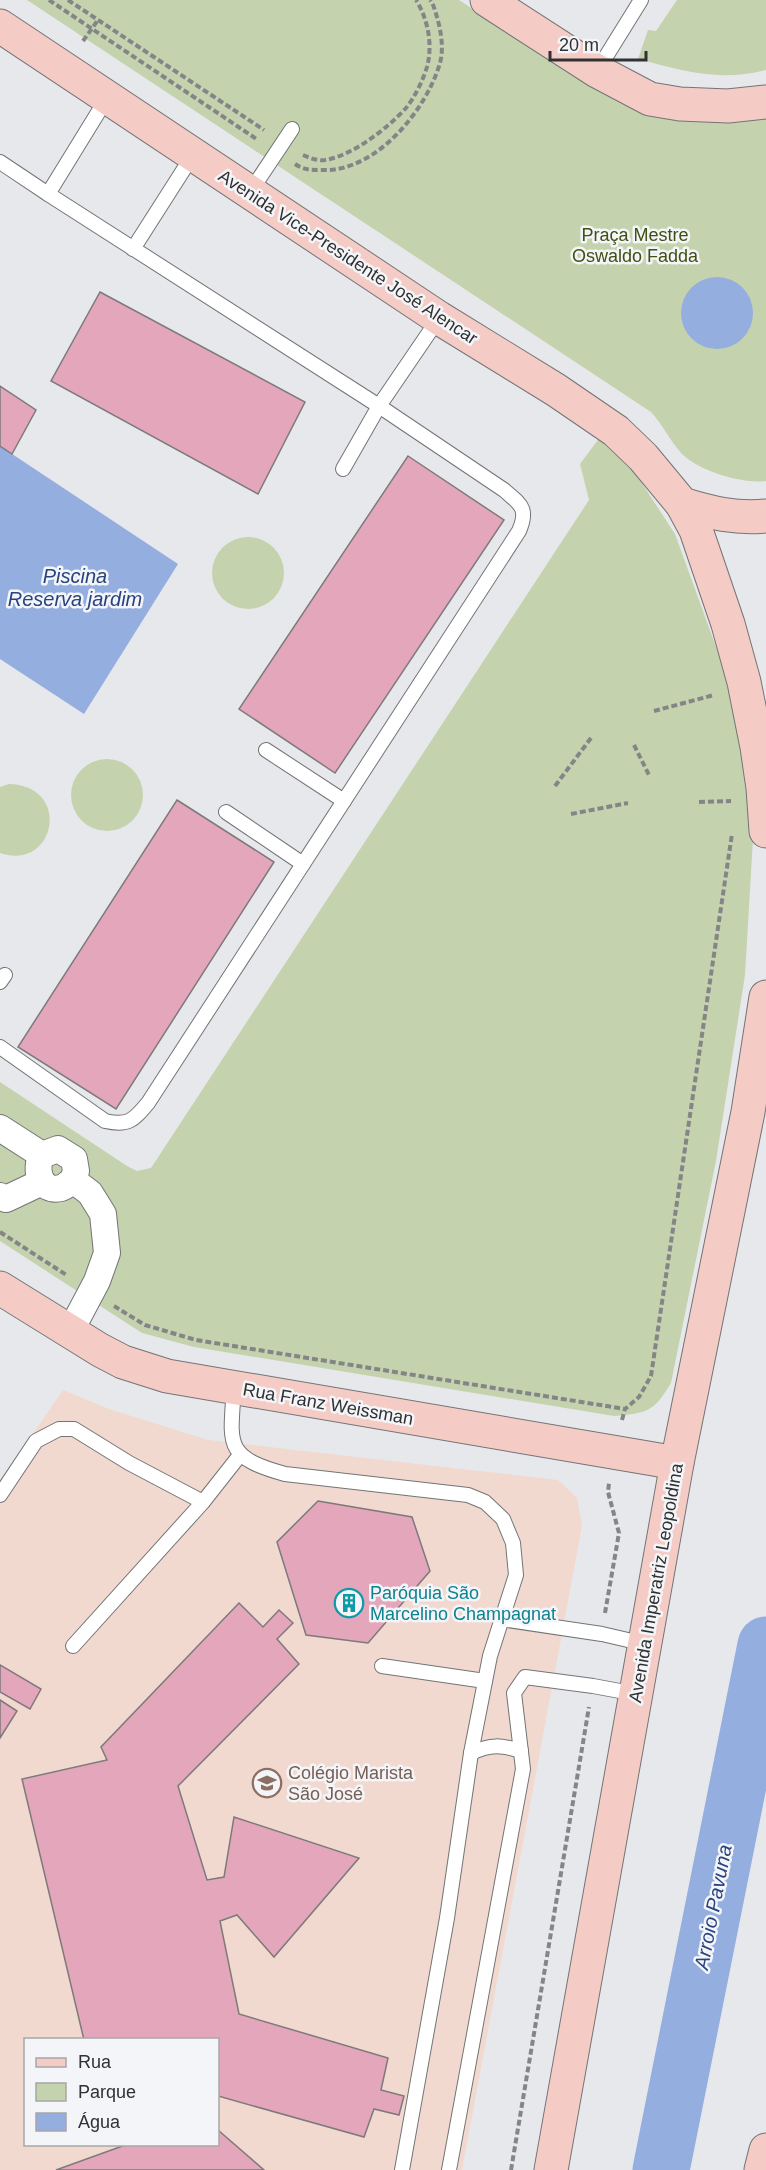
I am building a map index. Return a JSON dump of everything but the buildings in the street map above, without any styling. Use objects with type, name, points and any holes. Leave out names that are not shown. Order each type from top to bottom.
[{"type":"street","points":[[487,0],[597,71],[650,99],[680,104],[728,106],[766,102]]},
{"type":"street","name":"Avenida Vice-Presidente José Alencar","points":[[0,26],[439,318],[556,390],[616,431],[643,457],[682,504],[696,530],[728,624],[744,682],[763,788],[750,829]]},
{"type":"street","points":[[682,504],[738,518],[766,516]]},
{"type":"street","name":"Avenida Imperatriz Leopoldina","points":[[551,2170],[677,1463],[748,1112],[766,997]]},
{"type":"street","points":[[0,1128],[42,1155]]},
{"type":"street","points":[[58,1149],[66,1152],[74,1159],[76,1171],[73,1180],[63,1188],[54,1189],[42,1182],[38,1175],[37,1163],[42,1155],[58,1149]]},
{"type":"street","points":[[70,1332],[97,1281],[107,1253],[103,1214],[90,1193],[73,1180]]},
{"type":"street","points":[[0,1196],[6,1199],[42,1182]]},
{"type":"street","name":"Rua Franz Weissman","points":[[0,1288],[123,1362],[167,1376],[677,1463]]},
{"type":"street","points":[[761,2170],[766,2150]]},
{"type":"lane","points":[[597,71],[641,0]]},
{"type":"lane","points":[[48,194],[107,98]]},
{"type":"lane","points":[[250,193],[292,129]]},
{"type":"lane","points":[[133,249],[193,155]]},
{"type":"lane","points":[[0,162],[380,406],[504,490],[521,505],[525,518],[519,531],[148,1103],[134,1119],[120,1124],[105,1121],[0,1047]]},
{"type":"lane","points":[[343,469],[380,406],[439,318]]},
{"type":"lane","points":[[266,750],[344,801]]},
{"type":"lane","points":[[226,812],[303,864]]},
{"type":"lane","points":[[234,1388],[231,1436],[240,1455],[257,1466],[285,1474],[468,1495],[485,1502],[503,1519],[513,1543],[516,1575],[501,1619],[485,1681],[471,1753],[447,1918],[402,2170]]},
{"type":"lane","points":[[0,1495],[36,1440],[59,1429],[74,1429],[129,1463],[203,1502]]},
{"type":"lane","points":[[73,1646],[203,1502],[240,1455]]},
{"type":"lane","points":[[501,1619],[602,1634],[645,1644]]},
{"type":"lane","points":[[382,1666],[485,1681]]},
{"type":"lane","points":[[449,2170],[523,1769],[514,1693],[525,1677],[636,1694]]},
{"type":"lane","points":[[471,1753],[486,1746],[505,1746],[521,1752]]},
{"type":"path","points":[[50,0],[281,148],[313,159],[326,160],[353,150],[394,120],[407,106],[427,66],[429,39],[426,19],[416,0]]},
{"type":"path","points":[[68,0],[281,148],[303,170],[336,171],[366,159],[390,140],[415,115],[441,61],[441,30],[430,0]]},
{"type":"path","points":[[654,711],[718,694]]},
{"type":"path","points":[[555,786],[591,738]]},
{"type":"path","points":[[634,745],[649,775]]},
{"type":"path","points":[[699,802],[732,801]]},
{"type":"path","points":[[571,813],[628,803]]},
{"type":"path","points":[[602,1634],[619,1533],[608,1492],[612,1453],[625,1409],[639,1397],[651,1376],[728,860],[750,829]]},
{"type":"path","points":[[0,1232],[145,1325],[196,1340],[625,1409]]},
{"type":"path","points":[[511,2170],[593,1686]]},
{"type":"shaded area","name":"Colégio Marista São José","points":[[63,1390],[109,1409],[208,1440],[558,1480],[577,1498],[582,1526],[462,2170],[0,2170],[0,1482]]},
{"type":"green space","name":"Praça Mestre Oswaldo Fadda","points":[[27,0],[459,0],[565,69],[640,111],[671,119],[723,118],[766,112],[766,481],[733,478],[699,466],[682,454],[651,412]]},
{"type":"green space","points":[[677,0],[766,0],[766,70],[717,75],[686,71],[638,59],[648,30],[656,31]]},
{"type":"green space","points":[[603,433],[628,462],[675,534],[732,691],[754,822],[745,975],[716,1161],[671,1383],[660,1400],[648,1409],[634,1414],[614,1416],[194,1347],[142,1333],[0,1241],[0,1082],[127,1166],[137,1171],[151,1168],[589,500],[580,464]]},
{"type":"green space","points":[[248,537],[268,543],[278,553],[284,573],[278,593],[268,603],[248,609],[228,603],[218,593],[212,573],[218,553],[228,543]]},
{"type":"green space","points":[[107,759],[127,765],[137,775],[143,795],[137,815],[127,825],[107,831],[87,825],[77,815],[71,795],[77,775],[87,765]]},
{"type":"green space","points":[[9,784],[29,788],[42,798],[49,812],[49,826],[44,840],[34,851],[19,856],[0,853],[0,787]]},
{"type":"water","points":[[717,277],[737,283],[747,293],[753,313],[747,333],[737,343],[717,349],[697,343],[687,333],[681,313],[687,293],[697,283]]},
{"type":"water","name":"Piscina Reserva jardim","points":[[0,446],[178,564],[84,714],[0,659]]},
{"type":"waterway","name":"Arroio Pavuna","points":[[661,2170],[766,1645]]},
{"type":"place","name":"Paróquia São Marcelino Champagnat","points":[[349,1603]]},
{"type":"place","name":"Colégio Marista São José","points":[[267,1783]]}]
